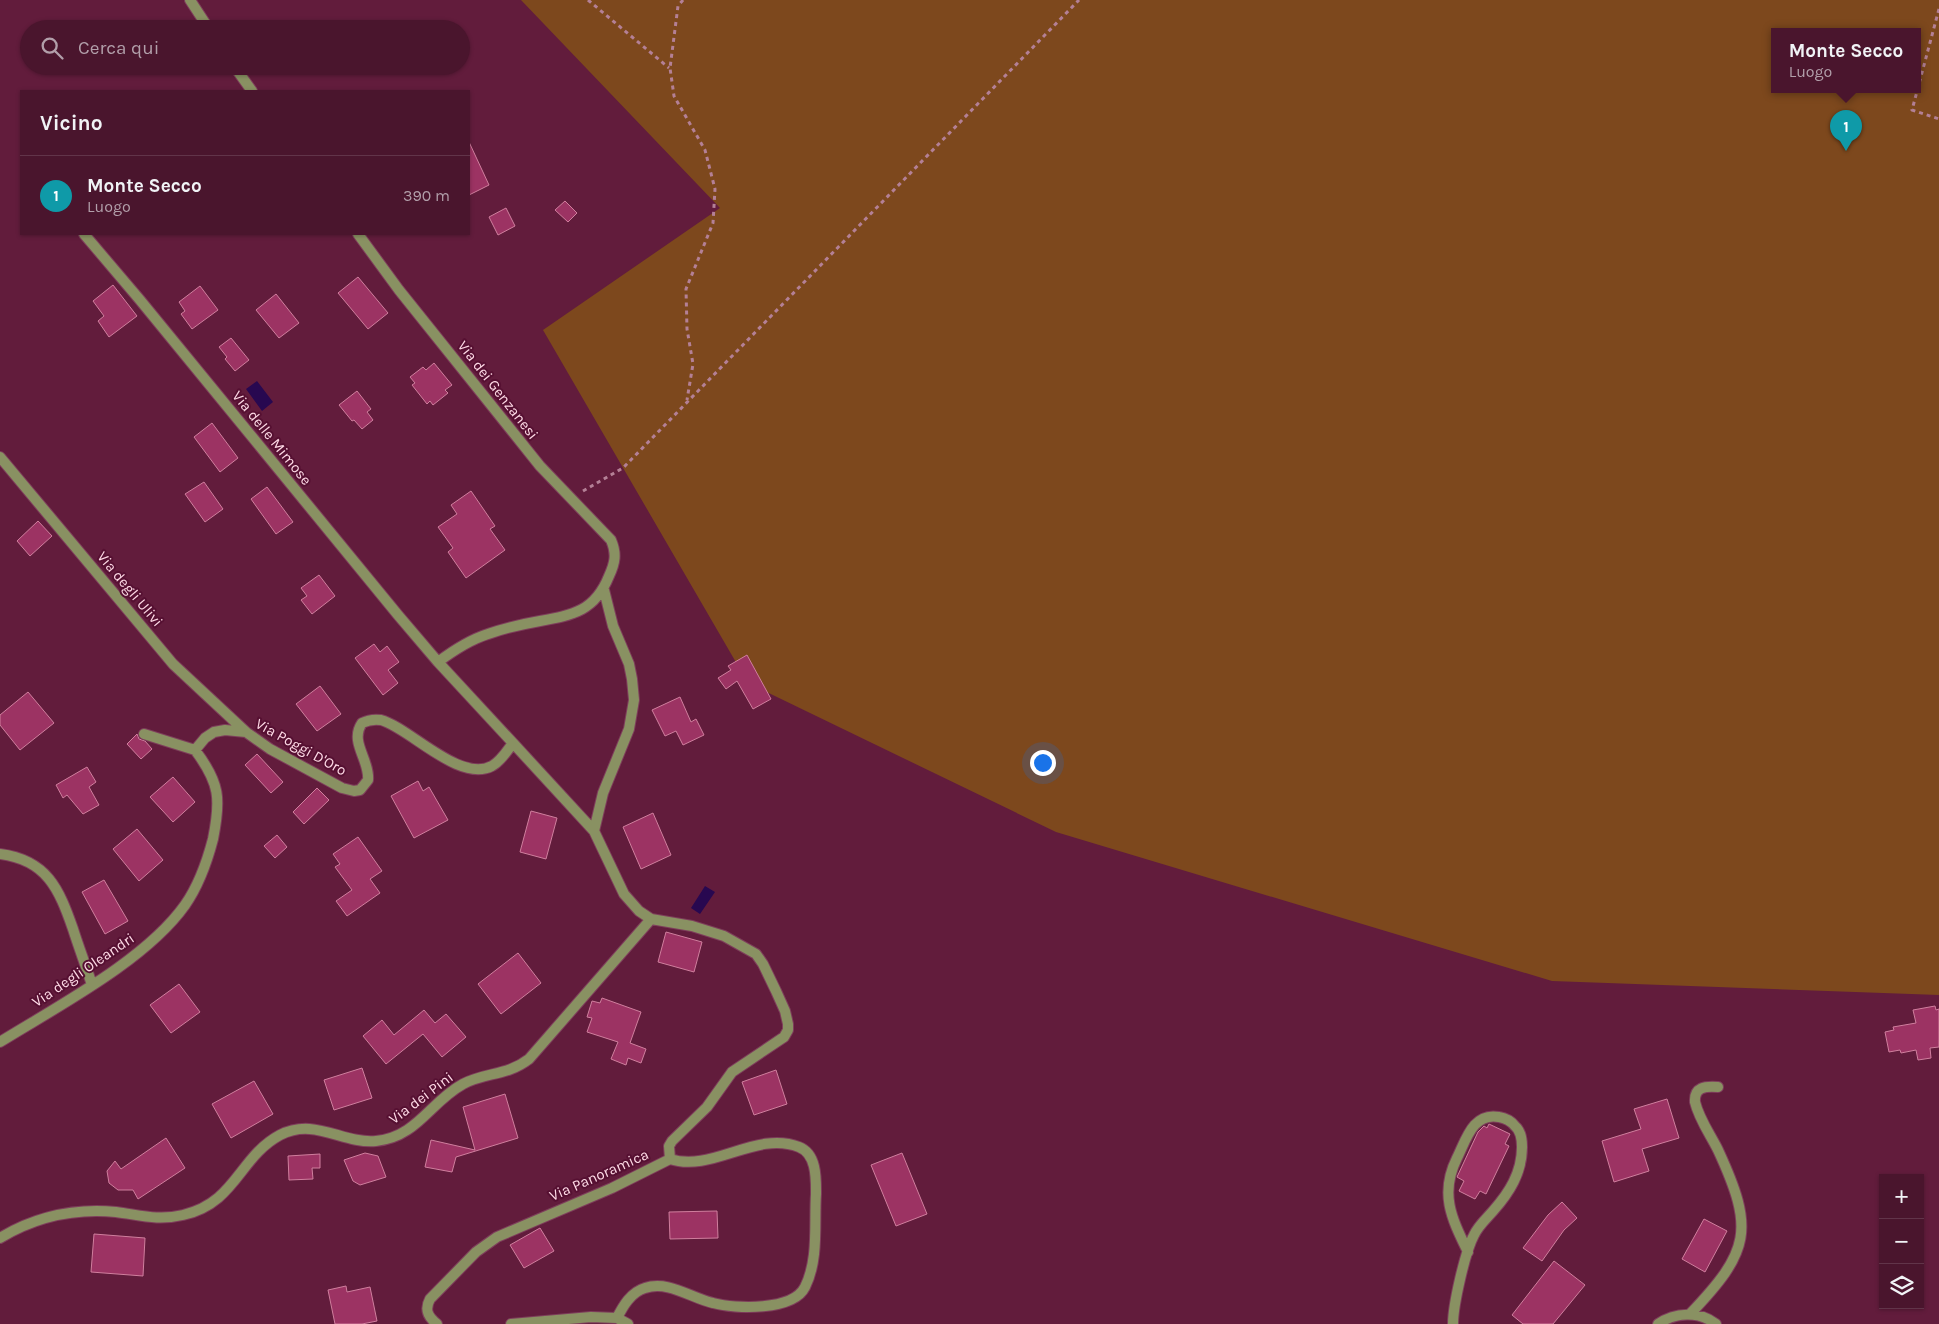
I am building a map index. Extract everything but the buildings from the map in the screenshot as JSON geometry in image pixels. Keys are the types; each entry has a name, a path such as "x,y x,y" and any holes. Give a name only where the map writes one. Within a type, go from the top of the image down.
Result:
{"street":[{"path":"190,0 203,20"},
{"path":"240,75 251,90"},
{"name":"Via delle Mimose","path":"85,235 438,662"},
{"name":"Via dei Genzanesi","path":"359,235 399,290 527,451 569,498 611,540 616,562 604,590"},
{"path":"0,458 0,473"},
{"name":"Via degli Ulivi","path":"0,458 173,664 246,732"},
{"path":"513,743 438,662 462,644 477,637 573,614 590,605 604,590"},
{"path":"594,831 602,792 629,729 634,700 629,664 612,626 604,590"},
{"name":"Via Poggi D'Oro","path":"195,750 205,738 214,732 225,730 246,732 270,749 336,785 354,791 360,790 368,780 367,768 359,748 357,734 362,723 367,720 383,721 449,760 472,768 491,766 500,759 513,743"},
{"path":"144,734 195,750"},
{"name":"Via Panoramica","path":"437,1324 428,1314 427,1308 430,1299 490,1241 510,1230 622,1183 670,1159 669,1146 676,1135 707,1106 732,1072 784,1037 788,1030 785,1011 763,964 752,951 724,936 692,926 652,919 634,907 624,894 594,831 513,743"},
{"name":"Via degli Oleandri","path":"0,1042 92,985 150,942 177,915 189,898 204,868 217,820 218,797 212,775 195,750"},
{"path":"0,854 18,857 30,862 54,883 65,906 92,985"},
{"name":"Via dei Pini","path":"0,1238 26,1224 58,1215 104,1211 162,1218 194,1212 217,1200 228,1190 247,1165 268,1143 289,1131 315,1129 374,1141 400,1134 415,1125 447,1095 462,1085 482,1077 512,1070 529,1059 630,941 652,919"},
{"path":"1690,1314 1726,1274 1737,1253 1741,1238 1741,1216 1734,1189 1695,1102 1695,1093 1700,1088 1708,1086 1718,1087"},
{"path":"1453,1324 1454,1310 1468,1252 1476,1230 1514,1183 1520,1163 1521,1139 1518,1128 1501,1118 1487,1117 1475,1124 1454,1164 1448,1181 1448,1195 1453,1218 1468,1252"},
{"path":"617,1318 626,1302 636,1292 645,1288 666,1287 718,1305 754,1307 782,1303 794,1298 804,1290 810,1276 814,1247 816,1182 813,1164 806,1151 796,1146 771,1144 689,1163 670,1159"},
{"path":"1658,1324 1669,1317 1690,1314 1703,1317 1716,1324"},
{"path":"511,1324 583,1317 617,1318 628,1324"}],"path":[{"path":"588,0 670,68"},
{"path":"683,0 678,6 670,68 674,96 705,150 716,189 713,223 686,290 686,329 693,364 687,402"},
{"path":"569,498 623,468 1079,0"},
{"path":"1921,76 1939,9"},
{"path":"1917,93 1912,110 1939,119"}],"shaded area":[{"path":"521,0 1939,0 1939,995 1552,981 1056,832 748,683 543,330 720,208"},
{"path":"257,381 273,402 262,411 246,389"},
{"path":"705,886 715,892 700,914 691,908"}],"place":[{"name":"Monte Secco","path":"1846,151"}]}
